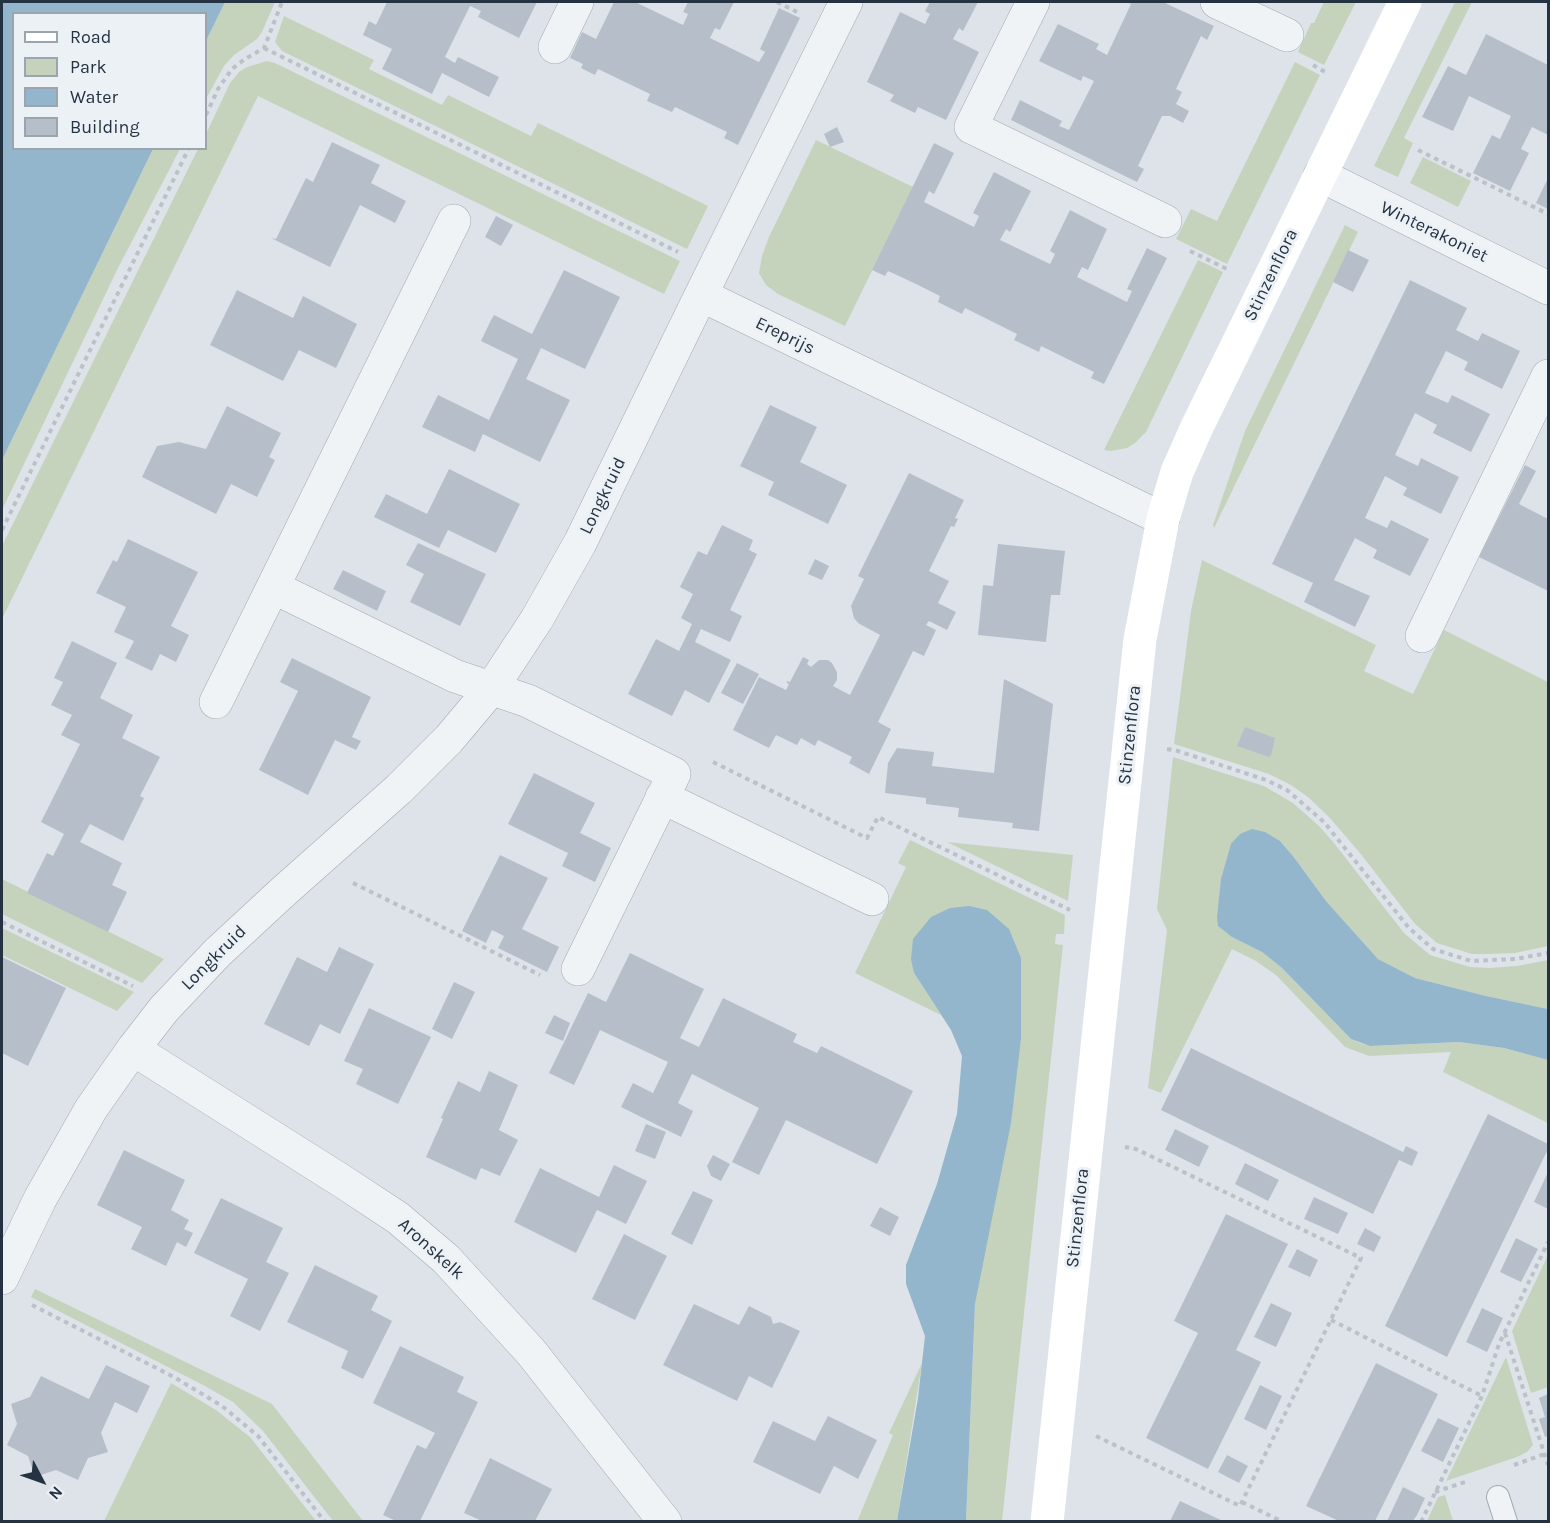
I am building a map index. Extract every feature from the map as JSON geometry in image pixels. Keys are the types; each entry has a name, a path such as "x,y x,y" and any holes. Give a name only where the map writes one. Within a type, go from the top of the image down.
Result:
{"street":[{"path":"555,47 577,2"},
{"path":"708,283 846,2"},
{"path":"1033,2 971,127 1165,221"},
{"path":"1216,2 1287,35"},
{"name":"Stinzenflora","path":"1047,1521 1140,639 1163,519 1177,472 1196,429 1405,2"},
{"name":"Winterakoniet","path":"1320,175 1548,288"},
{"path":"216,702 454,221"},
{"name":"Ereprijs","path":"708,283 1163,519"},
{"name":"Longkruid","path":"12,1290 40,1198 91,1109 164,1009 217,953 399,789 440,748 491,689 537,619 580,543 708,283"},
{"path":"1422,636 1541,411 1548,376"},
{"path":"273,587 455,676 528,701 668,786 872,899"},
{"path":"579,969 668,786"},
{"name":"Aronskelk","path":"133,1049 398,1218 446,1259 531,1352 665,1521"}],"lane":[{"path":"1498,1497 1506,1521"}],"path":[{"path":"207,113 218,89 232,69 245,58 264,48 282,2"},
{"path":"1287,35 1296,57 1362,89"},
{"path":"264,48 708,283"},
{"path":"2,530 188,150"},
{"path":"1418,150 1548,214"},
{"path":"1165,221 1175,244 1265,288"},
{"path":"668,786 686,749 867,838 878,817 1073,912"},
{"path":"1167,749 1266,780 1287,790 1324,822 1409,928 1433,949 1471,961 1515,959 1548,953"},
{"path":"325,854 348,880 569,989 579,969"},
{"path":"2,922 138,988 164,1009"},
{"path":"1094,1435 1240,1506 1361,1258 1136,1149 1124,1147"},
{"path":"1421,1521 1482,1396 1505,1332 1548,1242"},
{"path":"12,1290 174,1377 222,1406 258,1436 325,1521"},
{"path":"1330,1320 1482,1396"},
{"path":"1505,1332 1548,1465"},
{"path":"1242,1502 1282,1521"}],"green space":[{"path":"225,2 275,2 257,39 234,55 224,66 207,97 207,39"},
{"path":"1324,2 1356,2 1324,65 1298,52 1311,23 1314,23"},
{"path":"1455,2 1472,2 1404,138 1413,143 1398,177 1374,166"},
{"path":"284,16 374,60 369,69 442,105 448,95 531,136 538,123 708,206 687,249 282,51 275,42"},
{"path":"267,61 275,63 680,261 664,294 258,96 2,619 2,546 198,150 207,150 207,132 230,83 239,72"},
{"path":"1295,62 1320,75 1227,264 1176,239 1191,209 1217,221"},
{"path":"816,140 913,187 845,326 778,294 766,285 759,273 769,237"},
{"path":"153,150 179,150 117,270 2,510 2,460"},
{"path":"1423,157 1471,181 1458,207 1410,183"},
{"path":"1345,225 1358,232 1214,528 1213,525 1245,431"},
{"path":"1198,260 1223,272 1146,432 1127,448 1104,450"},
{"path":"1202,560 1376,645 1364,671 1413,694 1444,630 1548,682 1548,946 1515,953 1472,954 1437,943 1415,924 1360,853 1308,797 1269,774 1174,744 1191,611"},
{"path":"1173,757 1264,786 1293,803 1334,843 1404,933 1430,955 1470,967 1489,968 1548,960 1548,1009 1415,978 1378,959 1326,901 1280,841 1232,937 1262,952 1282,968 1351,1039 1360,1043 1370,1046 1459,1042 1504,1048 1548,1060 1548,1123 1443,1072 1451,1052 1369,1056 1345,1047 1276,975 1256,961 1232,949 1161,1093 1148,1088 1167,930 1157,909"},
{"path":"910,840 1065,915 1064,934 1056,934 1055,944 1063,945 1002,1521 966,1521 975,1304 1021,1039 914,973 941,1015 855,973 906,867 898,863"},
{"path":"947,842 1073,855 1068,901"},
{"path":"2,879 164,959 142,983 2,914"},
{"path":"2,928 134,992 117,1011 2,955"},
{"path":"1548,1255 1548,1387 1531,1393 1512,1331"},
{"path":"35,1289 272,1404 363,1521 333,1521 263,1431 233,1402 31,1297"},
{"path":"1506,1357 1533,1445 1527,1452 1517,1457 1446,1481"},
{"path":"922,1363 897,1521 857,1522 893,1435 889,1433"},
{"path":"171,1383 216,1410 250,1437 316,1521 104,1521"},
{"path":"1445,1495 1453,1521 1427,1521 1438,1497"}],"water":[{"path":"2,2 225,2 207,39 207,12 12,12 12,150 153,150 2,460"},
{"path":"1252,829 1265,832 1280,841 1326,901 1378,959 1415,978 1548,1009 1548,1060 1504,1048 1459,1042 1370,1046 1351,1039 1282,968 1262,952 1232,937 1218,926 1221,879 1231,844 1240,834"},
{"path":"969,906 987,910 1009,929 1021,958 1021,1039 1011,1123 975,1304 966,1521 897,1521 918,1398 925,1336 906,1284 906,1265 937,1184 957,1114 962,1056 951,1030 914,973 911,959 913,939 931,917 950,908"}],"building":[{"path":"387,2 537,2 519,38 478,17 481,11 470,6 445,57 455,63 458,57 499,77 489,97 442,73 432,94 382,69 392,49 363,35 369,21 376,25"},
{"path":"614,2 635,2 683,25 688,14 683,12 688,2 734,2 720,30 715,28 710,38 759,62 765,52 760,49 779,8 800,18 738,145 724,138 727,132 675,107 672,112 647,101 650,94 598,69 595,75 581,68 583,64 570,58 582,32 596,39"},
{"path":"930,2 978,2 963,31 959,28 953,39 979,52 946,120 918,107 915,113 890,101 894,95 867,82 900,12 925,24 930,14 925,11"},
{"path":"1126,2 1163,2 1214,26 1207,40 1201,36 1176,89 1182,92 1176,104 1189,111 1183,123 1170,116 1162,116 1138,166 1144,169 1137,182 1011,120 1020,100 1062,121 1059,126 1069,130 1094,81 1083,76 1081,81 1039,61 1058,24 1099,44 1096,49 1107,55 1131,4"},
{"path":"1486,34 1548,65 1548,135 1532,127 1521,149 1529,153 1510,191 1473,173 1492,135 1500,139 1511,116 1469,96 1453,131 1422,117 1448,66 1466,75"},
{"path":"837,127 844,142 830,147 824,134"},
{"path":"332,142 380,165 371,183 406,201 395,223 360,205 330,267 271,238 276,239 306,178 313,182"},
{"path":"934,143 954,153 934,194 929,191 924,202 974,227 979,216 973,213 994,172 1031,191 1010,232 1006,229 1000,240 1050,264 1055,254 1050,251 1070,210 1107,229 1088,270 1082,267 1077,277 1127,302 1132,291 1127,289 1147,248 1167,258 1104,384 1091,378 1094,372 1041,346 1039,352 1014,340 1017,334 965,308 962,314 938,302 940,296 914,283 888,271 885,276 872,270"},
{"path":"1548,178 1548,209 1536,203"},
{"path":"496,216 513,225 501,246 485,237"},
{"path":"1348,250 1369,260 1353,292 1333,282"},
{"path":"564,270 620,297 585,369 541,348 526,379 570,400 540,462 483,434 475,452 422,427 438,395 489,420 518,359 481,341 491,320 494,315 532,334"},
{"path":"1410,280 1467,308 1456,330 1478,341 1482,333 1520,351 1502,389 1464,370 1468,362 1446,351 1425,393 1448,403 1452,395 1490,414 1471,452 1433,433 1437,425 1415,413 1395,455 1418,466 1421,458 1459,477 1441,514 1403,495 1407,488 1385,476 1365,518 1387,528 1391,520 1429,539 1410,576 1373,558 1377,550 1355,538 1334,580 1370,596 1355,627 1304,602 1313,583 1272,564"},
{"path":"237,290 293,318 303,296 357,324 336,368 299,350 283,381 210,345"},
{"path":"770,405 817,427 800,462 847,485 828,524 768,495 774,482 740,466"},
{"path":"227,406 281,433 269,457 275,460 257,497 231,484 216,514 142,477 157,446 179,442 206,449"},
{"path":"1525,465 1536,471 1519,504 1548,519 1548,591 1479,557"},
{"path":"449,469 520,504 496,553 448,530 439,548 374,517 386,494 427,514"},
{"path":"909,473 964,500 955,518 958,519 954,527 951,526 929,571 949,581 938,603 956,612 947,630 929,621 926,625 936,630 924,656 913,651 878,722 891,729 869,774 849,763 852,757 818,740 815,746 801,738 797,745 776,735 769,748 733,730 759,677 786,690 789,684 787,681 790,682 803,657 809,660 807,664 811,667 819,660 828,660 832,663 837,672 837,680 833,686 850,695 880,635 858,623 854,618 851,606 864,579 858,576"},
{"path":"722,525 753,540 749,550 757,554 730,610 742,616 730,642 701,629 695,642 731,660 709,703 685,690 672,716 628,694 656,639 679,651 692,624 681,618 693,594 680,587 698,551 707,555"},
{"path":"128,539 198,572 171,626 189,635 176,662 160,654 152,671 125,658 134,641 114,632 126,607 96,593 113,560 117,562"},
{"path":"418,543 486,574 460,626 410,602 424,574 406,565"},
{"path":"998,544 1065,551 1060,595 1051,595 1046,642 978,635 983,585 993,586"},
{"path":"815,559 829,566 822,580 808,574"},
{"path":"343,570 386,591 377,611 333,589"},
{"path":"72,641 117,663 100,698 133,715 122,738 160,757 140,796 144,798 123,841 90,824 80,842 122,863 112,885 127,892 108,932 27,893 47,853 53,856 64,834 41,822 80,744 61,735 72,715 51,705 63,682 54,678"},
{"path":"292,658 371,697 352,737 361,741 356,750 335,740 308,795 259,770 298,691 280,682"},
{"path":"737,663 759,674 743,704 721,693"},
{"path":"1004,679 1053,704 1039,831 1012,828 1013,823 958,817 959,808 926,804 926,798 885,793 888,763 897,748 934,752 932,766 994,773"},
{"path":"1245,727 1275,738 1271,756 1237,746"},
{"path":"534,773 595,803 580,833 611,848 595,882 562,866 568,853 508,824"},
{"path":"500,855 548,878 522,929 559,947 547,972 498,948 504,936 492,930 486,943 462,931"},
{"path":"339,947 374,964 340,1034 320,1024 309,1046 264,1024 297,957 327,972"},
{"path":"630,953 704,989 680,1038 699,1047 723,998 797,1034 793,1042 817,1053 821,1046 913,1091 877,1164 786,1120 759,1175 732,1162 759,1108 692,1074 678,1103 693,1111 681,1137 621,1107 633,1083 653,1093 668,1062 600,1030 574,1085 549,1073 588,993 606,1002"},
{"path":"2,957 66,988 28,1066 2,1053"},
{"path":"454,982 475,992 452,1039 432,1029"},
{"path":"369,1008 431,1037 398,1104 356,1084 363,1069 344,1061"},
{"path":"554,1015 570,1023 563,1041 545,1033"},
{"path":"1191,1048 1403,1152 1406,1146 1418,1152 1412,1166 1399,1160 1373,1214 1161,1110"},
{"path":"489,1071 518,1085 499,1130 518,1140 500,1176 481,1168 476,1180 426,1157 458,1081 480,1092"},
{"path":"1488,1114 1548,1144 1548,1149 1447,1357 1385,1326"},
{"path":"646,1124 666,1132 655,1159 635,1151"},
{"path":"1175,1129 1209,1146 1199,1167 1165,1150"},
{"path":"124,1150 185,1180 171,1210 189,1220 184,1229 193,1233 186,1247 177,1242 166,1266 131,1249 142,1227 97,1205"},
{"path":"713,1155 730,1164 721,1181 711,1176 707,1166"},
{"path":"1245,1163 1279,1180 1268,1201 1235,1184"},
{"path":"614,1165 647,1181 626,1224 597,1210 576,1253 514,1222 540,1168 599,1197"},
{"path":"1548,1172 1548,1209 1534,1202"},
{"path":"693,1191 713,1200 692,1245 671,1234"},
{"path":"1314,1197 1348,1213 1338,1234 1304,1219"},
{"path":"221,1198 283,1228 266,1262 289,1273 260,1331 230,1316 248,1279 194,1253"},
{"path":"880,1207 899,1217 890,1236 870,1226"},
{"path":"1226,1214 1288,1244 1236,1350 1261,1362 1208,1469 1146,1438 1198,1333 1174,1321"},
{"path":"1365,1228 1381,1237 1374,1252 1357,1244"},
{"path":"624,1234 667,1256 635,1320 592,1299"},
{"path":"1516,1238 1538,1249 1521,1282 1500,1272"},
{"path":"1297,1249 1318,1260 1310,1277 1288,1267"},
{"path":"315,1265 378,1296 371,1310 392,1321 363,1379 341,1368 348,1351 287,1322"},
{"path":"1271,1303 1292,1313 1276,1347 1254,1337"},
{"path":"694,1304 739,1325 749,1306 771,1317 773,1324 780,1322 800,1331 772,1388 749,1376 737,1401 663,1365"},
{"path":"1482,1308 1503,1318 1487,1352 1466,1342"},
{"path":"400,1346 464,1377 457,1392 478,1402 420,1521 396,1521 383,1515 417,1445 426,1449 435,1433 373,1403"},
{"path":"1376,1363 1438,1394 1375,1521 1339,1521 1306,1506"},
{"path":"106,1365 150,1386 137,1413 115,1402 101,1433 108,1452 88,1458 78,1480 56,1470 35,1477 28,1456 7,1445 17,1424 11,1404 30,1397 41,1376 89,1399"},
{"path":"1260,1385 1282,1396 1266,1430 1244,1419"},
{"path":"1548,1394 1548,1436 1545,1437 1539,1419 1545,1417 1539,1398"},
{"path":"828,1416 877,1440 858,1479 834,1466 820,1494 753,1462 773,1421 815,1441"},
{"path":"1438,1418 1459,1428 1443,1462 1421,1451"},
{"path":"1227,1455 1248,1466 1239,1483 1218,1472"},
{"path":"490,1458 552,1489 535,1521 482,1521 464,1513"},
{"path":"1403,1487 1425,1498 1417,1515 1413,1521 1387,1521"},
{"path":"1180,1501 1223,1521 1170,1521"}]}
